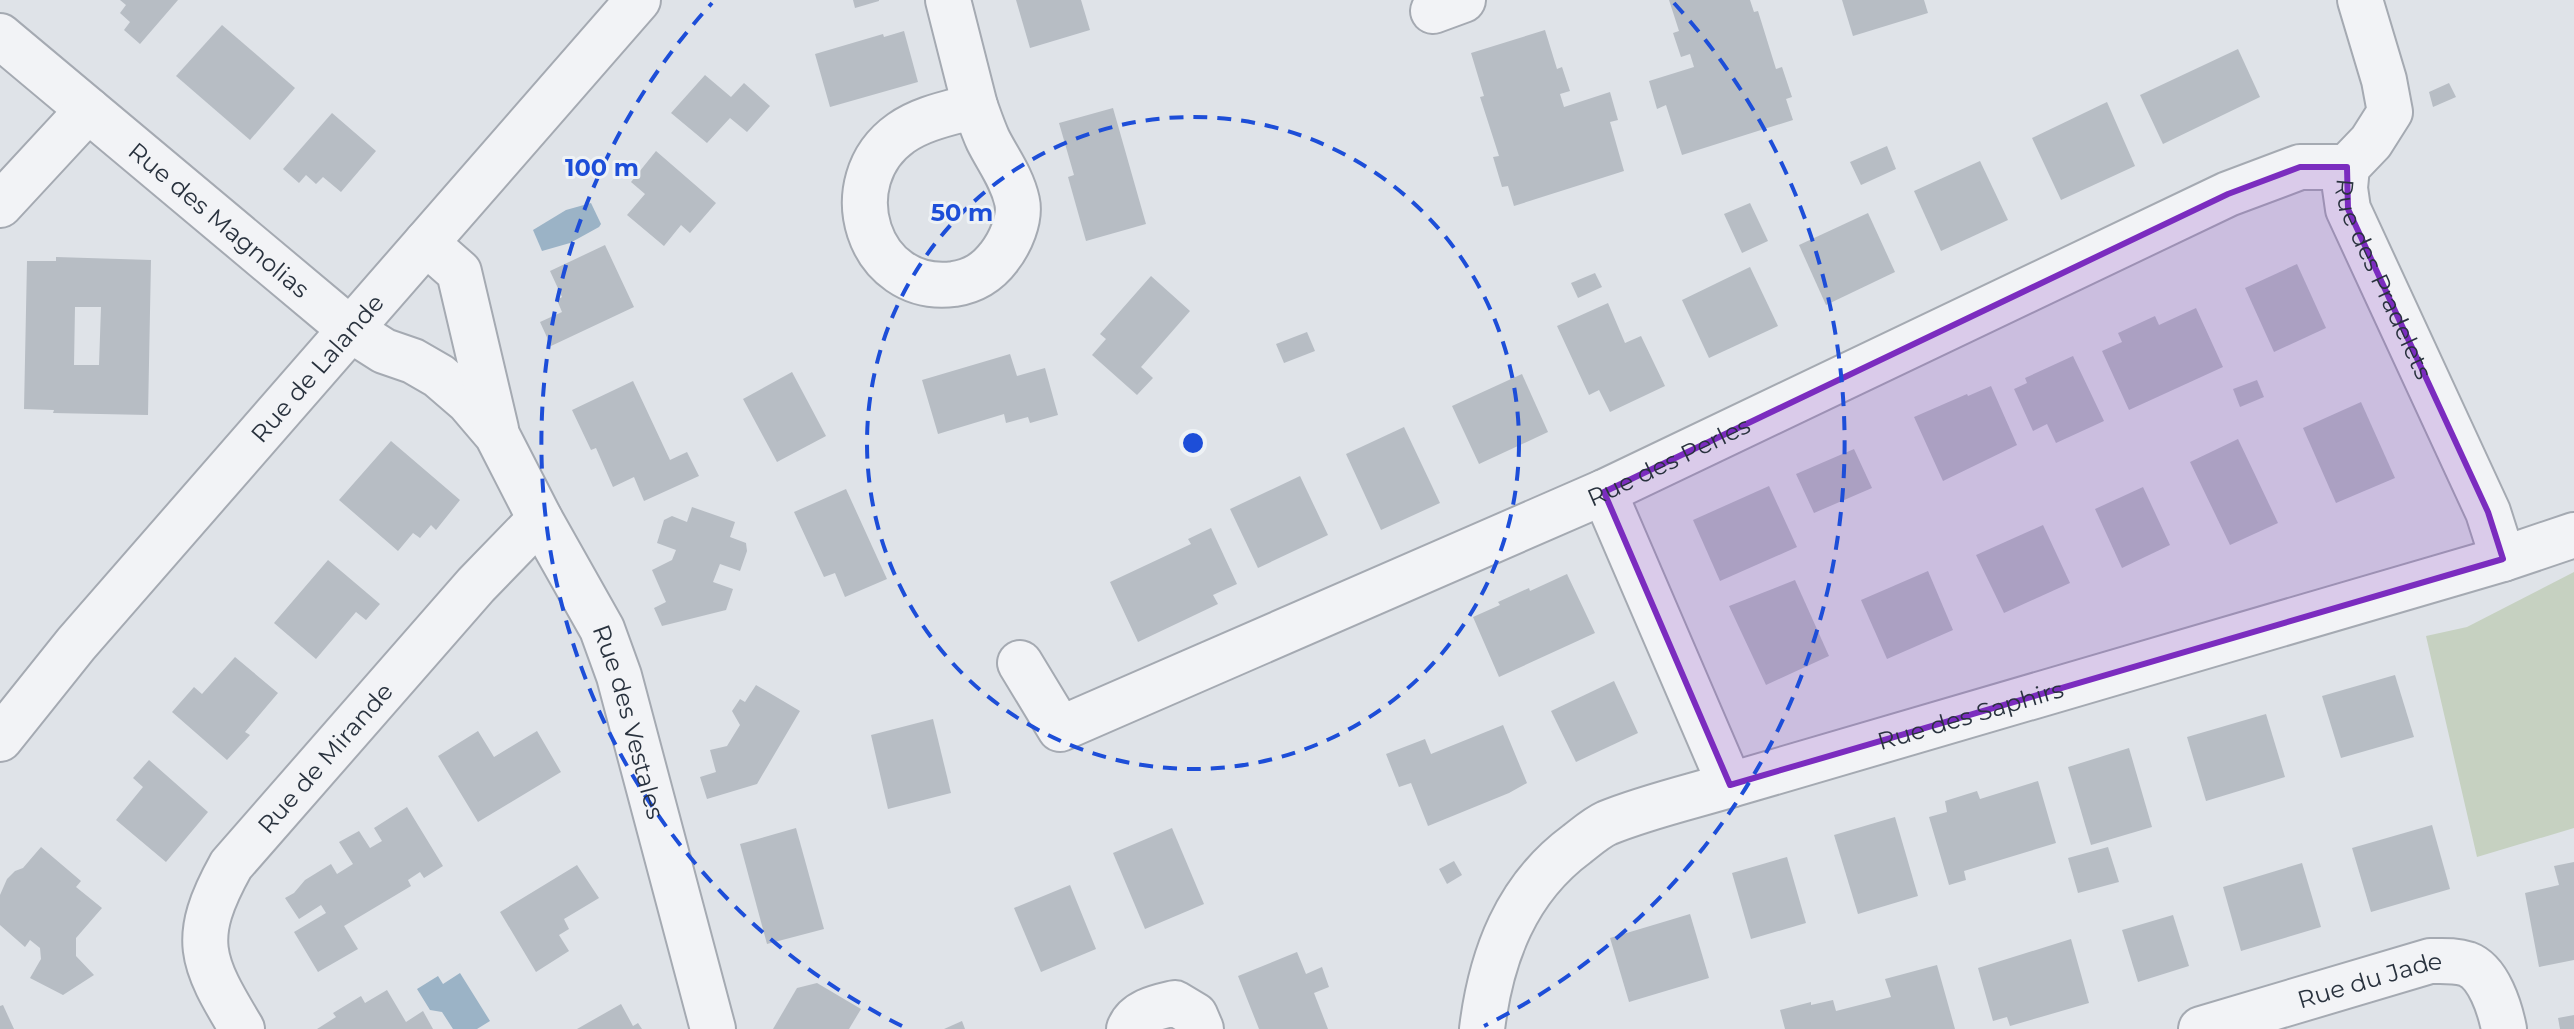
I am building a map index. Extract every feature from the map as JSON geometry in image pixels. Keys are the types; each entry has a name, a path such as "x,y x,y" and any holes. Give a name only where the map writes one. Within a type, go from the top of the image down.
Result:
{"street":[{"name":"Rue de Lalande","path":"0,739 76,644 638,0"},
{"path":"948,0 975,106"},
{"name":"Rue des Pradelets","path":"2360,0 2384,80 2390,112 2371,142 2347,167 2345,188 2348,209 2488,512 2503,559"},
{"name":"Rue des Magnolias","path":"0,36 351,330"},
{"path":"0,205 88,110"},
{"name":"Rue des Perles","path":"1020,663 1060,729 1604,492 2228,194 2300,167 2347,167"},
{"name":"Rue des Vestales","path":"426,243 459,272 497,435"},
{"name":"Rue des Vestales","path":"351,330 384,351 413,361 439,376 468,401 497,435 602,629 619,676 713,1029"},
{"path":"1604,492 1730,785"},
{"name":"Rue de Mirande","path":"242,1029 214,982 205,950 213,898 231,865 476,585 540,519"},
{"name":"Rue des Saphirs","path":"1482,1029 1486,992 1502,941 1529,890 1564,854 1605,824 2503,559 2574,535"},
{"name":"Rue du Jade","path":"2201,1029 2430,961 2452,961 2471,965 2487,983 2499,1007 2504,1029"},
{"path":"1129,1029 1132,1020 1153,1008 1175,1003 1195,1015 1201,1029"}],"highlighted area":[{"path":"2300,167 2347,167 2348,209 2488,512 2503,559 1730,785 1604,492 2228,194"}],"green space":[{"path":"2574,572 2574,828 2477,857 2426,636 2467,627"}],"water":[{"path":"591,203 601,224 599,227 570,243 542,251 533,230 566,210"},
{"path":"460,973 490,1021 477,1029 453,1029 442,1012 430,1010 417,989 438,976 443,984"}],"building":[{"path":"120,0 178,0 140,44 124,30 130,22 120,13 126,5"},
{"path":"853,0 879,0 879,1 855,8"},
{"path":"1016,0 1081,0 1090,30 1030,48"},
{"path":"1669,0 1750,0 1754,12 1758,11 1776,69 1782,67 1792,97 1786,99 1793,120 1682,155 1666,105 1657,109 1649,81 1694,67 1690,54 1681,57 1673,33 1679,31"},
{"path":"1842,0 1924,0 1928,13 1853,36"},
{"path":"222,25 295,88 250,140 176,76"},
{"path":"1545,30 1557,69 1562,67 1570,91 1560,94 1564,107 1610,92 1618,120 1610,122 1624,171 1514,206 1508,186 1502,187 1493,157 1499,156 1480,97 1484,96 1471,53"},
{"path":"904,31 918,82 830,107 815,54"},
{"path":"2238,49 2260,97 2163,144 2140,95"},
{"path":"705,75 731,97 744,83 770,106 747,132 730,118 707,143 671,113"},
{"path":"2449,83 2456,97 2433,107 2429,92"},
{"path":"2107,102 2135,166 2061,200 2032,138"},
{"path":"1113,108 1146,224 1086,241 1068,177 1074,175 1059,123"},
{"path":"332,113 376,151 341,192 323,177 316,184 306,175 299,183 283,169"},
{"path":"1887,146 1896,169 1861,185 1850,162"},
{"path":"656,151 716,203 690,233 681,225 664,246 627,215 645,194 631,182"},
{"path":"1980,161 2008,220 1941,251 1914,191"},
{"path":"1750,203 1768,241 1742,253 1724,214"},
{"path":"1868,213 1895,272 1826,305 1799,245"},
{"path":"605,245 634,307 551,346 540,322 562,312 557,300 562,297 550,271"},
{"path":"56,257 151,260 148,415 53,413 54,410 24,409 27,261 56,261","holes":["75,307 101,307 99,365 74,365"]},
{"path":"2297,264 2326,328 2274,352 2245,288"},
{"path":"1750,267 1778,326 1709,358 1682,300"},
{"path":"1595,273 1602,287 1578,298 1571,283"},
{"path":"1151,276 1190,311 1141,367 1153,378 1137,395 1092,355 1106,339 1100,334"},
{"path":"1608,303 1625,343 1641,336 1665,386 1610,412 1599,390 1589,395 1557,326"},
{"path":"2196,308 2223,367 2129,410 2102,351 2122,342 2118,333 2155,316 2159,325"},
{"path":"1307,332 1315,351 1284,363 1276,344"},
{"path":"1010,354 1017,376 1045,368 1058,415 1030,423 1028,417 1006,423 1004,414 938,434 922,380"},
{"path":"2073,356 2104,421 2056,443 2047,424 2033,431 2014,389 2027,383 2025,378"},
{"path":"792,372 826,436 777,462 743,399"},
{"path":"1522,374 1548,432 1479,464 1452,406"},
{"path":"2257,380 2264,397 2240,407 2233,389"},
{"path":"633,381 670,460 687,452 699,476 644,501 634,477 613,487 596,448 591,450 572,410"},
{"path":"1991,386 2017,445 1943,481 1914,417"},
{"path":"2361,402 2395,478 2336,503 2303,428"},
{"path":"1404,427 1440,503 1381,530 1346,454"},
{"path":"2238,439 2278,523 2230,545 2190,462"},
{"path":"391,441 460,500 436,530 431,525 420,538 413,533 398,551 339,500"},
{"path":"1854,449 1872,488 1814,513 1796,474"},
{"path":"1300,476 1328,535 1258,568 1230,509"},
{"path":"1769,486 1797,547 1720,581 1693,520"},
{"path":"2143,487 2170,545 2122,568 2095,509"},
{"path":"846,489 887,579 845,597 835,573 824,577 794,512"},
{"path":"692,507 735,522 730,537 746,543 747,551 740,571 720,564 713,582 733,589 726,610 662,626 654,608 666,602 652,570 672,560 676,550 657,543 664,520 672,516 687,522"},
{"path":"2043,525 2070,583 2004,613 1976,555"},
{"path":"1211,528 1237,584 1213,595 1218,604 1138,642 1110,582 1191,544 1188,539"},
{"path":"328,560 380,604 366,620 356,612 316,659 274,623"},
{"path":"1928,571 1953,630 1887,659 1861,600"},
{"path":"1567,574 1595,633 1499,677 1473,617 1500,605 1498,602"},
{"path":"1795,580 1829,656 1766,685 1729,606"},
{"path":"235,657 278,693 245,732 250,735 227,760 172,712 194,687 202,694"},
{"path":"2395,675 2414,737 2341,758 2322,696"},
{"path":"1614,681 1638,733 1576,762 1551,711"},
{"path":"756,685 800,711 757,784 707,799 700,777 716,772 710,750 727,746 740,725 732,711 740,699 745,702"},
{"path":"2266,714 2285,777 2206,801 2187,737"},
{"path":"933,719 951,793 888,809 871,735"},
{"path":"1503,725 1527,783 1428,826 1411,783 1399,787 1386,754 1425,739 1431,754"},
{"path":"478,731 494,757 537,731 561,772 478,822 438,756"},
{"path":"2129,748 2152,827 2091,845 2068,767"},
{"path":"149,760 208,812 166,862 116,820 143,787 133,778"},
{"path":"2038,781 2056,843 1964,871 1966,880 1949,885 1929,817 1947,812 1945,801 1977,791 1980,799"},
{"path":"407,807 443,866 424,878 420,872 408,880 411,886 344,926 358,949 318,972 294,932 326,913 321,905 299,919 285,898 305,880 331,864 337,874 353,864 339,842 359,831 370,848 382,841 374,828"},
{"path":"1895,817 1918,896 1858,914 1834,835"},
{"path":"2432,825 2450,889 2371,912 2352,848"},
{"path":"796,828 824,929 767,944 740,844"},
{"path":"1172,828 1204,904 1145,929 1113,853"},
{"path":"41,847 81,881 76,887 102,908 76,938 76,956 94,975 63,995 30,978 41,959 40,948 30,940 25,947 0,925 0,895 7,879 23,868"},
{"path":"2108,847 2119,882 2078,893 2068,858"},
{"path":"1787,857 1806,923 1751,939 1732,873"},
{"path":"1454,861 1462,875 1447,884 1439,869"},
{"path":"2574,862 2574,960 2539,967 2525,893 2559,885 2554,866"},
{"path":"2302,863 2321,927 2241,951 2223,887"},
{"path":"577,865 599,898 564,919 569,929 559,935 569,951 536,972 500,912"},
{"path":"1070,885 1096,949 1041,972 1014,908"},
{"path":"1690,914 1709,978 1629,1002 1610,938"},
{"path":"2173,915 2189,966 2138,982 2122,930"},
{"path":"2071,939 2089,1003 2010,1026 2007,1017 1993,1021 1978,968"},
{"path":"1297,952 1306,974 1322,967 1329,987 1314,993 1328,1029 1259,1029 1238,976"},
{"path":"1937,965 1955,1029 1785,1029 1780,1010 1833,1000 1836,1011 1891,997 1885,979"},
{"path":"817,983 861,1009 849,1029 773,1029 797,988"},
{"path":"387,990 406,1022 423,1011 433,1029 317,1029 336,1017 333,1013 361,996 365,1003"},
{"path":"621,1004 633,1026 638,1023 642,1029 577,1029"},
{"path":"3,1005 14,1029 0,1029 0,1006"},
{"path":"2574,1015 2574,1029 2560,1029 2558,1018"},
{"path":"962,1021 965,1029 944,1029"}]}
